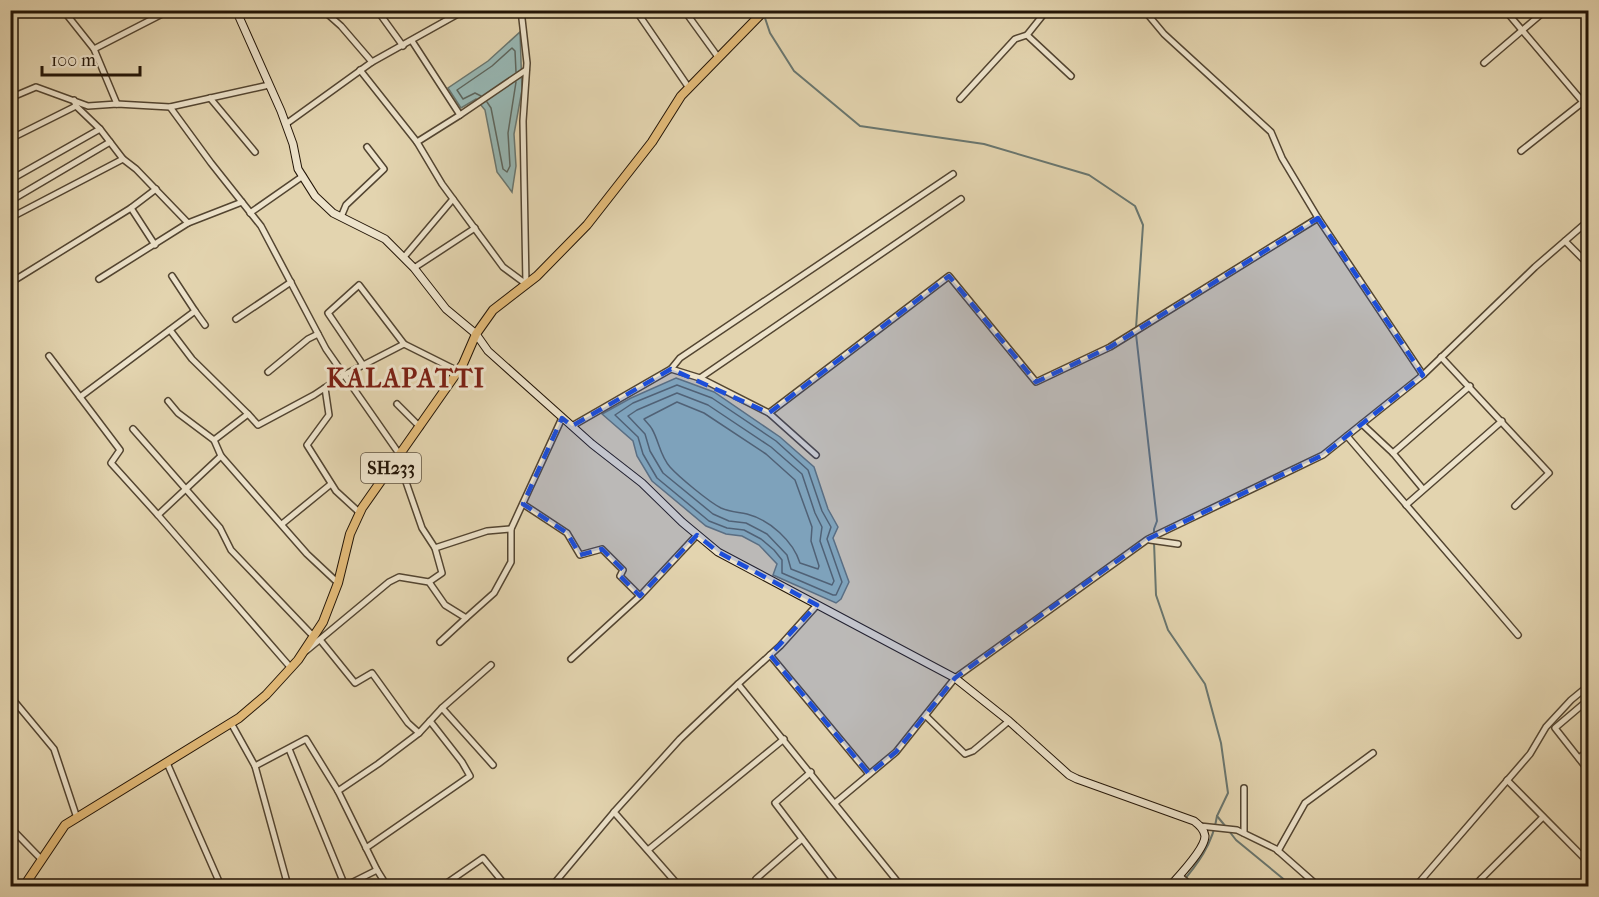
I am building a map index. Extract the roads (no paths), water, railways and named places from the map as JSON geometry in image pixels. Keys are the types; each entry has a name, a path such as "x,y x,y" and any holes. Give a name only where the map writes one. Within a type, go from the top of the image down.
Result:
{"main road":[{"path":"236,10 286,124 298,169 315,196 341,217 385,239 414,268 446,309 476,334 488,351 562,418 642,483 718,552 955,678 1010,721 1077,780 1194,821 1205,827 1205,839 1185,881 1170,886"},
{"name":"SH233","path":"24,886 65,825 231,723 266,695 317,638 338,583 350,534 360,513 458,370 476,334 493,310 526,284 586,225 652,142 681,96 765,10"}],"street":[{"path":"63,10 94,49 117,104"},
{"path":"94,49 170,10"},
{"path":"323,10 341,26 372,62"},
{"path":"377,10 403,46"},
{"path":"286,124 372,62 465,10"},
{"path":"521,10 526,70 523,121 526,284"},
{"path":"638,10 637,12 689,88"},
{"path":"684,10 718,57"},
{"path":"960,99 1015,39 1027,35 1047,10"},
{"path":"1144,10 1164,34 1271,132 1282,158 1318,218 1423,375"},
{"path":"1505,10 1588,108"},
{"path":"1484,63 1546,10"},
{"path":"1027,35 1071,76"},
{"path":"412,41 460,115"},
{"path":"360,70 417,142 453,199 503,267 526,284"},
{"path":"417,142 526,70"},
{"path":"10,98 36,87 88,106 117,104 170,107 269,85"},
{"path":"210,98 255,152"},
{"path":"74,100 76,106 100,129 123,159 188,223"},
{"path":"1521,152 1583,102"},
{"path":"10,140 76,106"},
{"path":"170,107 261,226 318,334 399,457 422,528 435,548 442,573 429,582 399,577 389,582 317,638"},
{"path":"10,180 100,129"},
{"path":"10,201 110,142"},
{"path":"341,217 346,205 384,169 367,147"},
{"path":"10,218 123,159"},
{"path":"572,426 671,369 680,358 953,174"},
{"path":"250,213 303,176"},
{"path":"10,283 131,208 156,189"},
{"path":"404,257 453,199"},
{"path":"700,378 961,199"},
{"path":"99,279 188,223 242,202"},
{"path":"131,208 155,245"},
{"path":"770,413 949,276 1036,382 1110,347 1318,218"},
{"path":"835,803 896,752 955,678 1148,539 1323,455 1423,375 1535,267 1588,221"},
{"path":"414,268 475,228"},
{"path":"1565,241 1588,264"},
{"path":"172,276 205,325"},
{"path":"236,318 291,282"},
{"path":"363,365 328,313 359,285 404,344 458,370"},
{"path":"80,397 195,311"},
{"path":"170,330 192,359 258,425 344,375 404,344"},
{"path":"268,372 308,339 318,334"},
{"path":"49,357 120,450 111,463 291,668"},
{"path":"1441,357 1549,473 1515,506"},
{"path":"671,369 700,378 770,413 816,455"},
{"path":"1393,453 1470,386"},
{"path":"325,388 329,415 307,445 336,491 360,513"},
{"path":"168,401 178,413 214,440 221,456 307,554 338,583"},
{"path":"397,404 420,427"},
{"path":"214,440 248,414"},
{"path":"440,642 494,593 511,562 511,529 562,418"},
{"path":"1406,505 1502,422"},
{"path":"1362,424 1393,453 1423,489"},
{"path":"133,429 220,528 231,550 317,638 355,683 372,673 408,723 419,733"},
{"path":"1347,436 1518,635"},
{"path":"158,515 221,456"},
{"path":"282,524 331,484"},
{"path":"523,504 567,533 580,555 602,549 623,570 620,576 640,596"},
{"path":"435,548 487,531 511,529"},
{"path":"571,660 640,596 697,535"},
{"path":"1148,539 1178,544"},
{"path":"429,582 445,605 466,618"},
{"path":"552,886 614,812 680,739 770,655 817,605"},
{"path":"770,655 869,774"},
{"path":"338,791 419,733 442,708 491,665"},
{"path":"738,684 901,886"},
{"path":"1416,886 1530,754 1546,727 1571,700 1588,686"},
{"path":"10,696 54,749 77,818"},
{"path":"1588,700 1555,728 1588,770"},
{"path":"442,708 494,765"},
{"path":"926,716 965,754 973,751 1010,721"},
{"path":"366,848 470,776 430,721"},
{"path":"231,723 255,766 288,886"},
{"path":"255,766 306,739 338,791 376,870 387,886"},
{"path":"648,849 784,740"},
{"path":"289,749 345,886 376,870"},
{"path":"1579,758 1588,751"},
{"path":"1278,851 1305,803 1374,753"},
{"path":"167,763 221,886"},
{"path":"811,772 775,803 838,886"},
{"path":"1507,780 1588,862"},
{"path":"1244,788 1244,833"},
{"path":"614,812 679,886"},
{"path":"1474,886 1543,817"},
{"path":"10,827 42,860"},
{"path":"1205,827 1237,830 1244,833 1278,851 1318,886"},
{"path":"762,886 756,879 802,839"},
{"path":"444,885 483,858 506,886"},
{"path":"1481,879 1488,886"}],"water":[{"path":"520,32 522,90 514,134 516,166 512,192 497,172 485,110 476,99 461,108 448,88 488,61"},
{"path":"676,378 714,392 780,437 814,467 828,509 838,527 833,538 849,582 841,599 836,603 773,575 777,564 759,545 742,536 726,534 706,526 652,481 637,456 633,441 602,414"}],"waterway":[{"path":"764,15 770,33 794,71 860,126 984,144 1089,175 1135,206 1143,225 1136,328"},
{"path":"1136,334 1157,521 1154,536"},
{"path":"1154,542 1156,595 1168,630 1205,684 1221,743 1228,793 1217,816 1226,827"},
{"path":"1179,886 1203,854 1212,836 1217,816"},
{"path":"1229,831 1236,840 1292,886"}],"district":[{"name":"KALAPATTI","path":"406,378"}]}
